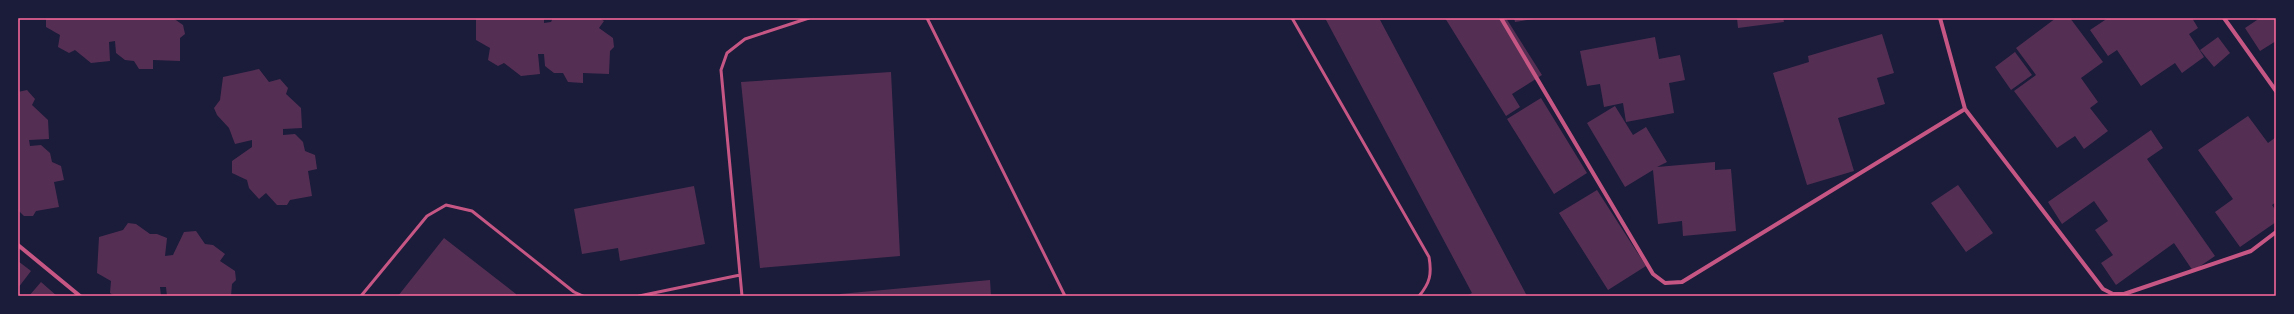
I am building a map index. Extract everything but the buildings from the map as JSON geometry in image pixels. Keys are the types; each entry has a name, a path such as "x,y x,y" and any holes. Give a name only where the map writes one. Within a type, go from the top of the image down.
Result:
{"street":[{"path":"1501,18 1654,274 1665,283 1682,282 1965,109"},
{"path":"1940,18 1965,109 2103,289 2113,294 2124,294 2251,252 2276,232"},
{"path":"2224,18 2276,91"},
{"path":"18,245 80,296"}],"lane":[{"path":"742,296 721,70 727,53 745,39 809,18"},
{"path":"927,18 1065,296"},
{"path":"1292,18 1429,257 1431,272 1429,284 1419,296"},
{"path":"361,296 427,216 446,205 472,211 574,292 583,296"},
{"path":"638,296 740,275"}]}
